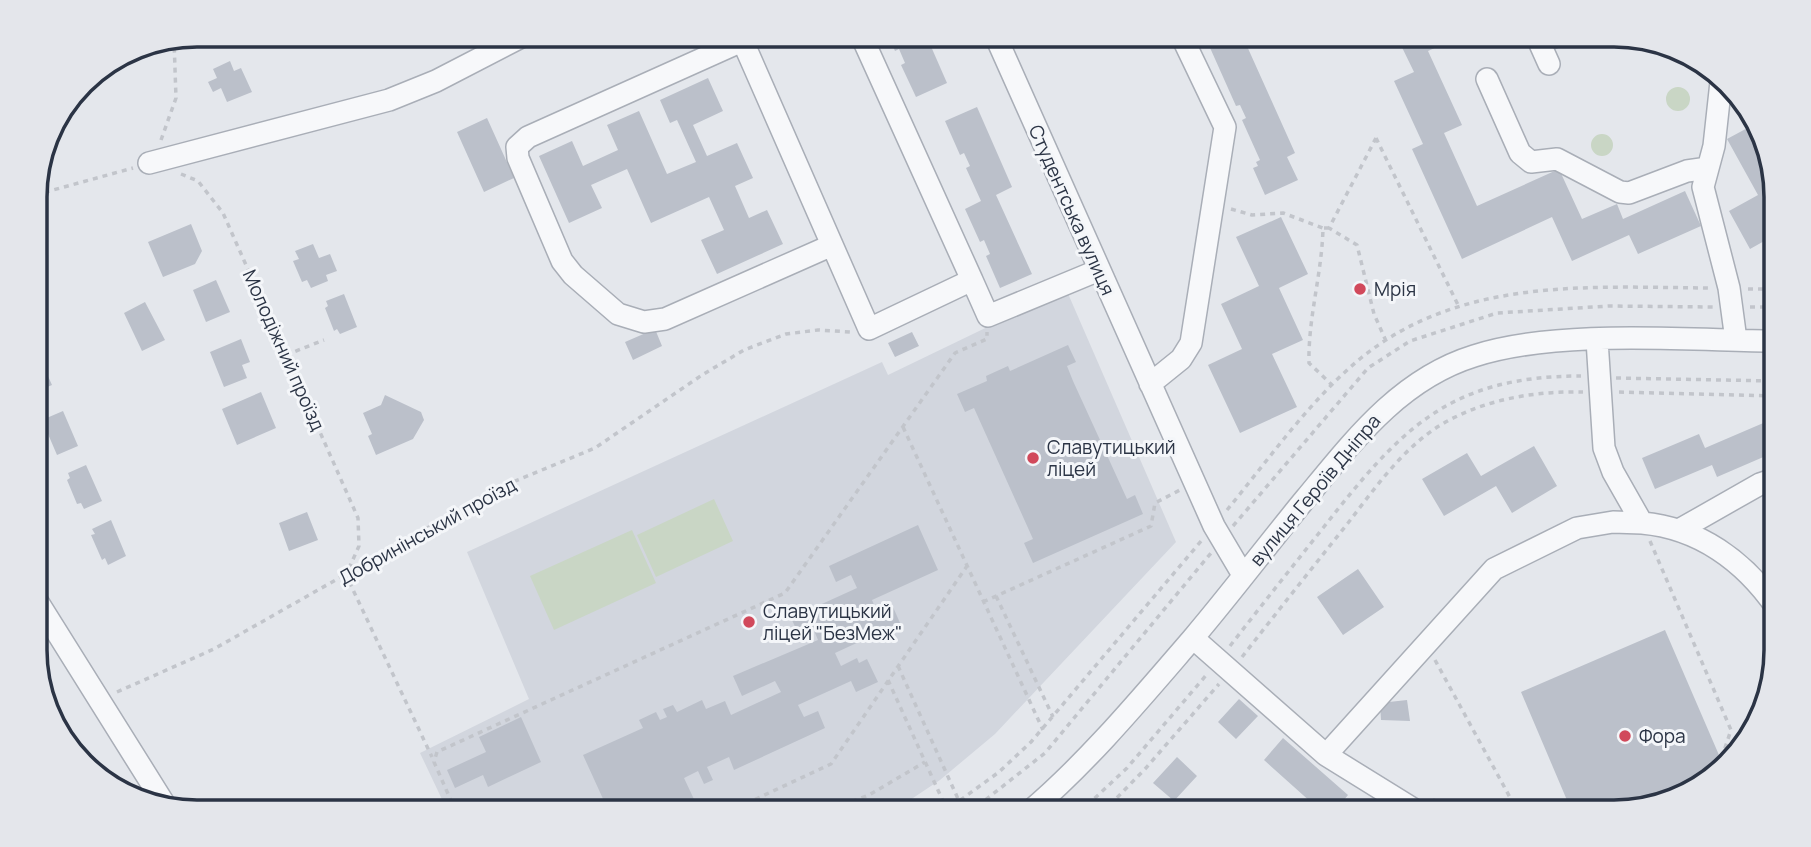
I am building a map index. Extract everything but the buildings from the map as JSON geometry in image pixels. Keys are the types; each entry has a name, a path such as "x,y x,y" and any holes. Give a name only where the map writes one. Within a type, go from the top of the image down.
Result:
{"street":[{"name":"Студентська вулиця","path":"1001,47 1194,483 1243,575"},
{"path":"1150,384 1189,349 1225,127 1187,47"},
{"path":"1541,47 1549,64"},
{"path":"149,163 389,100 436,81 500,48"},
{"path":"720,48 528,137 517,147 518,158 566,267 618,314 635,321 664,319 830,246"},
{"path":"745,48 824,223 830,246 869,329 972,280"},
{"path":"867,48 988,316 1099,270"},
{"path":"1487,79 1520,153 1531,162 1557,159 1620,192 1629,193 1687,170 1708,168"},
{"path":"1720,91 1714,146 1703,193 1733,307 1736,341"},
{"path":"1597,340 1608,460 1642,523"},
{"name":"вулиця Героїв Дніпра","path":"1043,799 1086,757 1193,638 1377,416 1422,380 1445,367 1490,352 1538,343 1597,340 1764,341"},
{"path":"1679,530 1764,483"},
{"path":"1326,755 1485,576 1505,562 1590,525 1642,523 1679,530 1734,560 1764,591"},
{"path":"47,617 158,794"},
{"path":"1193,638 1326,755 1398,799"}],"path":[{"path":"48,191 149,163 167,126 176,98 174,49"},
{"path":"1332,386 1309,363 1308,339 1326,228 1376,138 1459,307"},
{"name":"Молодіжний проїзд","path":"149,163 198,180 223,213 358,518 359,546 346,575"},
{"path":"1211,203 1252,215 1283,213 1326,228 1357,245 1374,314 1386,341"},
{"path":"1733,307 1764,307"},
{"path":"433,758 437,752 785,593 955,353 987,339 988,316"},
{"name":"Добринінський проїзд","path":"100,702 134,683 205,654 496,489 595,448 702,374 744,350 786,334 869,329"},
{"path":"286,355 324,340"},
{"path":"1115,799 1145,769 1223,667 1348,495 1381,457 1421,420 1455,400 1502,383 1544,376 1599,384 1764,395"},
{"path":"1093,799 1223,667 1405,454 1452,419 1516,397 1599,384 1764,381"},
{"path":"903,427 1042,730"},
{"path":"983,602 1151,526 1155,503 1194,483"},
{"path":"1642,523 1731,730 1724,751"},
{"path":"986,799 1045,753 1222,540"},
{"path":"755,800 831,764 967,566"},
{"path":"346,575 451,800"},
{"path":"996,596 1053,717"},
{"path":"1426,644 1511,799"},
{"path":"898,666 958,799"},
{"path":"888,680 942,799"},
{"path":"857,800 925,762"}],"shaded area":[{"name":"Славутицький ліцей \"БезМеж\"","path":"1066,289 1176,542 995,734 940,780 911,799 442,800 420,753 529,699 467,552 882,362 888,375"}],"green space":[{"path":"1678,87 1689,94 1690,99 1683,110 1678,111 1667,104 1666,99 1673,88"},
{"path":"1598,134 1606,134 1613,141 1613,149 1606,156 1598,156 1591,149 1591,141"},
{"path":"714,499 733,541 656,577 637,535"},
{"path":"632,530 656,583 554,630 530,576"}],"place":[{"name":"Мрiя","path":"1360,289"},
{"name":"Славутицький ліцей","path":"1033,458"},
{"name":"Славутицький ліцей \"БезМеж\"","path":"749,622"},
{"name":"Фора","path":"1625,736"}]}
